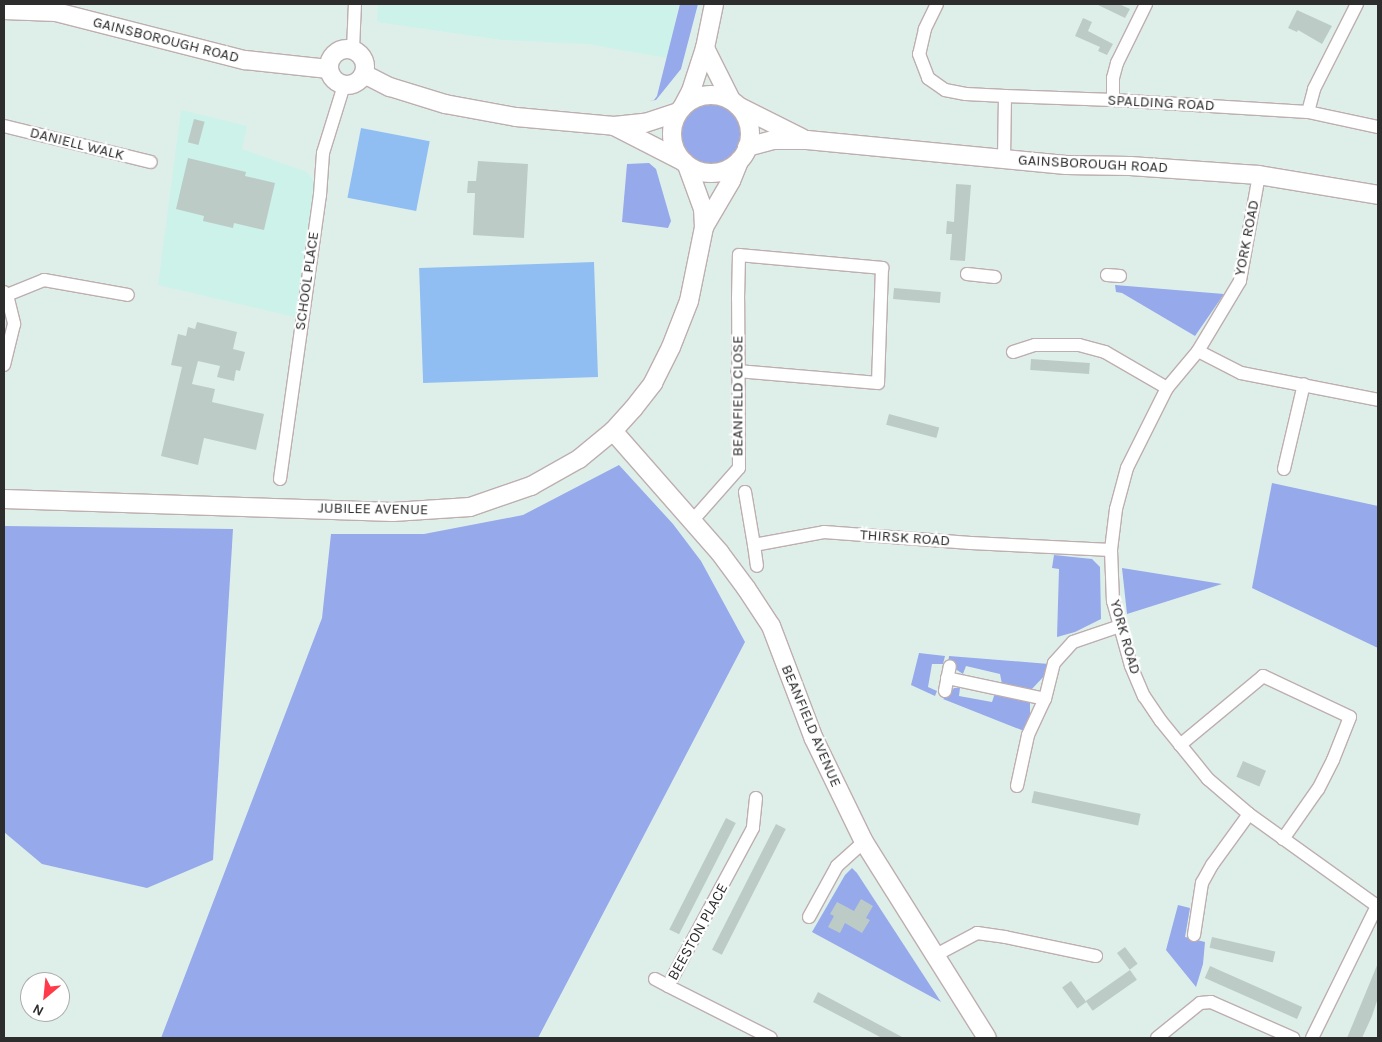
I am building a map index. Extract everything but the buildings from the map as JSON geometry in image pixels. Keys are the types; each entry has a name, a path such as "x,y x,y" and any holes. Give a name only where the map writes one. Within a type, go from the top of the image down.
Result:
{"street":[{"path":"352,49 354,4"},
{"path":"686,163 676,151 672,138 673,124 691,91 705,48 714,4"},
{"name":"SPALDING ROAD","path":"937,4 925,29 919,54 928,78 945,90 966,94 1113,100 1308,112 1378,127"},
{"path":"1113,100 1113,78 1117,63 1146,4"},
{"path":"1308,112 1314,89 1357,4"},
{"name":"GAINSBOROUGH ROAD","path":"4,10 56,8 245,60 328,69"},
{"path":"346,48 352,49 362,57 365,68 364,74 356,83 344,85 334,80 328,69 335,53 346,48"},
{"path":"614,126 708,173 730,168 743,154 750,132 748,121 735,103 705,48"},
{"path":"364,74 390,87 452,106 516,117 614,126 645,123 680,110 690,101 701,96 713,95 735,103"},
{"name":"SCHOOL PLACE","path":"280,479 320,195 323,153 344,85"},
{"path":"1004,159 1005,96"},
{"name":"GAINSBOROUGH ROAD","path":"735,103 807,140"},
{"name":"DANIELL WALK","path":"4,126 142,164"},
{"name":"GAINSBOROUGH ROAD","path":"743,154 774,140 807,140 1066,165 1130,166 1260,175 1378,195"},
{"name":"JUBILEE AVENUE","path":"4,499 393,512 470,507 505,497 557,473 579,459 613,431 633,409 652,383 671,347 688,301 704,227 731,180 743,154"},
{"name":"JUBILEE AVENUE","path":"686,163 701,204 704,227"},
{"name":"YORK ROAD","path":"1260,175 1240,281 1198,351 1167,388 1127,468 1116,509 1110,550 1112,600 1131,666 1144,696 1180,746 1208,779 1249,814 1378,905"},
{"name":"BEANFIELD CLOSE","path":"693,520 739,468 738,372 739,255 882,268 878,382 738,372"},
{"path":"968,274 995,277"},
{"path":"4,365 14,324 6,293 44,280 128,295"},
{"path":"1014,352 1035,345 1079,345 1105,352 1167,388"},
{"path":"1198,351 1241,373 1378,400"},
{"path":"1284,469 1304,384"},
{"name":"BEANFIELD AVENUE","path":"613,431 693,520 746,588 771,626 814,739 864,842 987,1038"},
{"path":"745,492 757,566"},
{"name":"THIRSK ROAD","path":"754,545 824,532 971,543 1110,550"},
{"path":"1017,786 1028,735 1045,698 1054,663 1073,642 1120,626"},
{"path":"1180,746 1263,676 1350,717 1333,760 1318,789 1283,839"},
{"path":"947,678 1045,698"},
{"name":"BEESTON PLACE","path":"756,798 753,828 668,986 771,1038"},
{"path":"1194,936 1202,883 1249,814"},
{"path":"809,918 837,866 864,842"},
{"path":"1312,1038 1378,905"},
{"path":"934,956 977,934 1006,937 1096,956"},
{"path":"655,979 668,986"},
{"path":"1158,1038 1200,1003 1211,1002 1293,1038"}],"shaded area":[{"path":"378,4 679,4 667,58 588,44 503,40 377,22"},
{"path":"680,4 698,4 681,69 656,100 649,101 654,100 657,96"},
{"path":"705,101 717,101 734,110 741,121 743,133 741,145 734,156 717,165 705,165 693,160 684,151 679,139 679,127 684,115 693,106"},
{"path":"181,110 247,126 242,149 307,172 317,185 299,318 158,285"},
{"path":"361,128 430,141 416,211 347,198"},
{"path":"649,163 656,169 671,221 668,228 622,222 627,164"},
{"path":"594,262 598,377 423,383 419,268"},
{"path":"1115,285 1224,294 1195,336 1122,293 1116,292"},
{"path":"619,465 673,524 701,561 745,642 538,1038 161,1038 322,618 331,534 424,534 523,515"},
{"path":"1272,483 1378,506 1378,648 1252,588"},
{"path":"4,526 233,529 213,860 147,888 42,864 4,832"},
{"path":"1054,555 1092,559 1100,567 1101,619 1075,632 1057,637 1059,569 1052,568"},
{"path":"1122,568 1222,584 1127,614"},
{"path":"919,653 945,656 943,664 932,664 928,687 937,691 935,696 911,685"},
{"path":"949,656 1049,664 1047,673 1031,690 1002,684 1000,674 966,666 963,674 948,664"},
{"path":"954,688 960,688 959,696 992,702 995,693 1030,701 1030,714 1024,731 943,699"},
{"path":"852,868 941,1002 812,932 845,875"},
{"path":"1178,905 1190,908 1185,937 1205,942 1203,964 1196,987 1166,950"}]}
